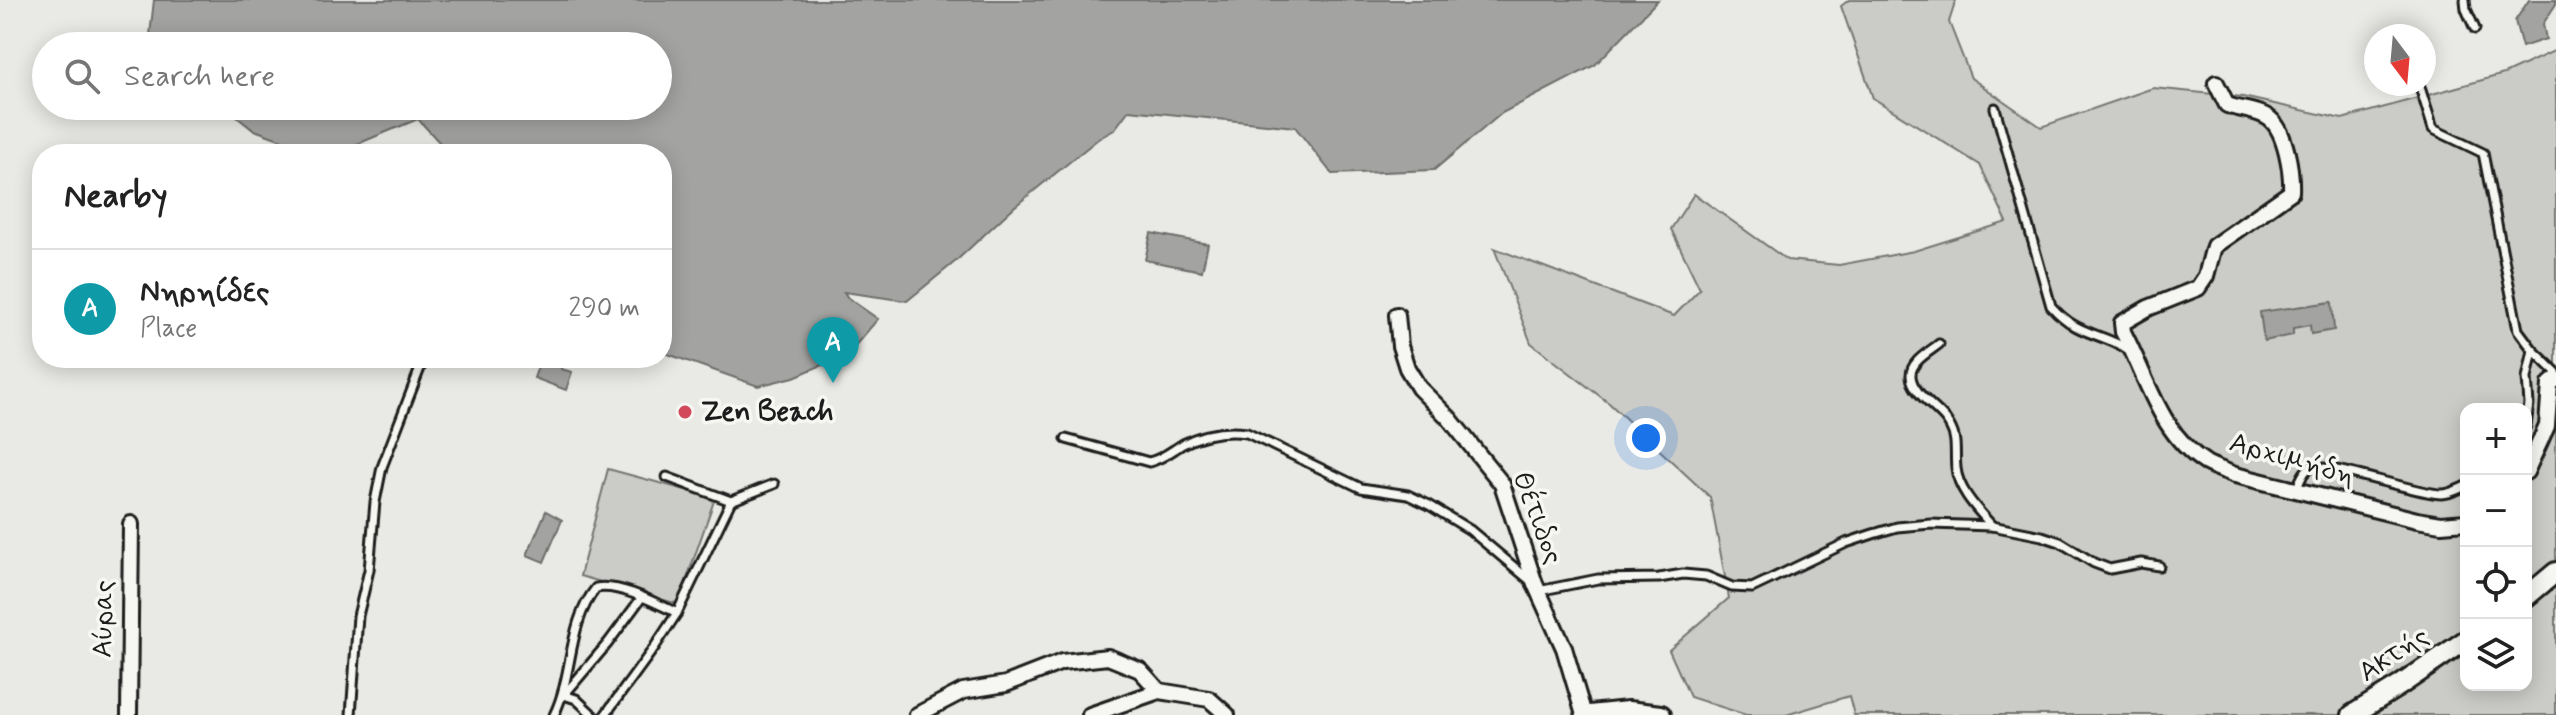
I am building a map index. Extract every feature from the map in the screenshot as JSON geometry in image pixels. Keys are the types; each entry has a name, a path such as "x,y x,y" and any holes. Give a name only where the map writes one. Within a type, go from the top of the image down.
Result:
{"street":[{"name":"Αρχιμήδη","path":"2216,83 2227,105 2271,119 2287,156 2291,192 2214,246 2206,276 2198,288 2148,308 2122,323 2123,332 2162,415 2190,450 2207,463 2235,475 2417,520 2441,524 2460,522"},
{"name":"Θέτιδος","path":"1397,315 1400,346 1407,368 1419,388 1449,418 1502,484 1537,588 1564,648 1584,715"},
{"path":"2532,459 2547,426 2550,384 2556,379"},
{"name":"Αύρας","path":"129,715 131,524"},
{"path":"2532,592 2556,572"},
{"name":"Ακτής","path":"2352,715 2460,644"},
{"path":"917,715 963,691 1006,684 1062,662 1077,660 1108,657 1140,670 1159,691"},
{"path":"1090,715 1159,691 1209,699 1227,715"},
{"path":"1590,715 1628,711 1661,715"}],"lane":[{"path":"2465,0 2475,29"},
{"path":"2423,96 2433,129 2483,153 2518,330 2556,372"},
{"path":"1995,108 2051,306 2062,319 2078,330 2117,342 2133,352"},
{"path":"1939,344 1915,363 1910,374 1914,385 1946,420 1956,438 1955,467 1959,480 1970,500 1992,526"},
{"path":"2529,403 2527,378 2533,350"},
{"path":"351,715 358,616 369,570 375,502 380,479 420,368"},
{"path":"1066,439 1149,462 1160,460 1203,436 1227,430 1247,433 1361,488 1408,495 1429,505 1470,530 1537,588 1598,579 1659,578 1683,574 1706,576 1732,587 1752,588 1846,543 1897,527 1931,524 1992,526 2060,542 2110,569 2141,563 2159,566"},
{"path":"2296,490 2313,466 2443,494 2460,488"},
{"path":"667,477 731,501 774,484"},
{"path":"605,715 677,613 731,501"},
{"path":"564,695 580,614 596,588 605,586 642,597 677,613"},
{"path":"554,715 564,695 642,597"},
{"path":"564,695 576,699 593,715"}],"shaded area":[{"path":"154,0 1658,0 1595,65 1502,113 1434,170 1332,174 1295,127 1129,110 1114,130 1098,139 1014,207 907,301 844,292 878,319 848,354 794,377 758,386 672,356 672,144 441,144 419,120 672,120 672,32 150,32"},
{"path":"1849,0 1956,0 1949,22 1971,78 2041,127 2153,88 2243,97 2342,119 2425,96 2436,96 2436,93 2504,74 2556,50 2556,715 1854,715 1849,696 1786,715 1746,715 1690,697 1669,650 1729,598 1710,497 1610,404 1531,343 1494,248 1674,316 1700,289 1671,229 1694,194 1787,260 1839,265 1914,251 2007,222 1980,165 1873,98 1841,6"},
{"path":"2529,0 2556,0 2556,4 2543,24 2546,39 2522,47 2515,21"},
{"path":"241,120 416,120 357,144 293,144 252,129"},
{"path":"1151,233 1208,244 1202,271 1145,260"},
{"path":"2332,302 2334,330 2311,334 2310,325 2293,328 2293,335 2264,341 2260,312"},
{"path":"538,368 561,368 572,372 566,390 534,378"},
{"path":"608,469 715,498 678,604 580,576"},
{"path":"546,511 562,520 544,562 527,555"}],"place":[{"name":"Νηρηίδες","path":"833,383"},
{"name":"Zen Beach","path":"685,412"}]}
